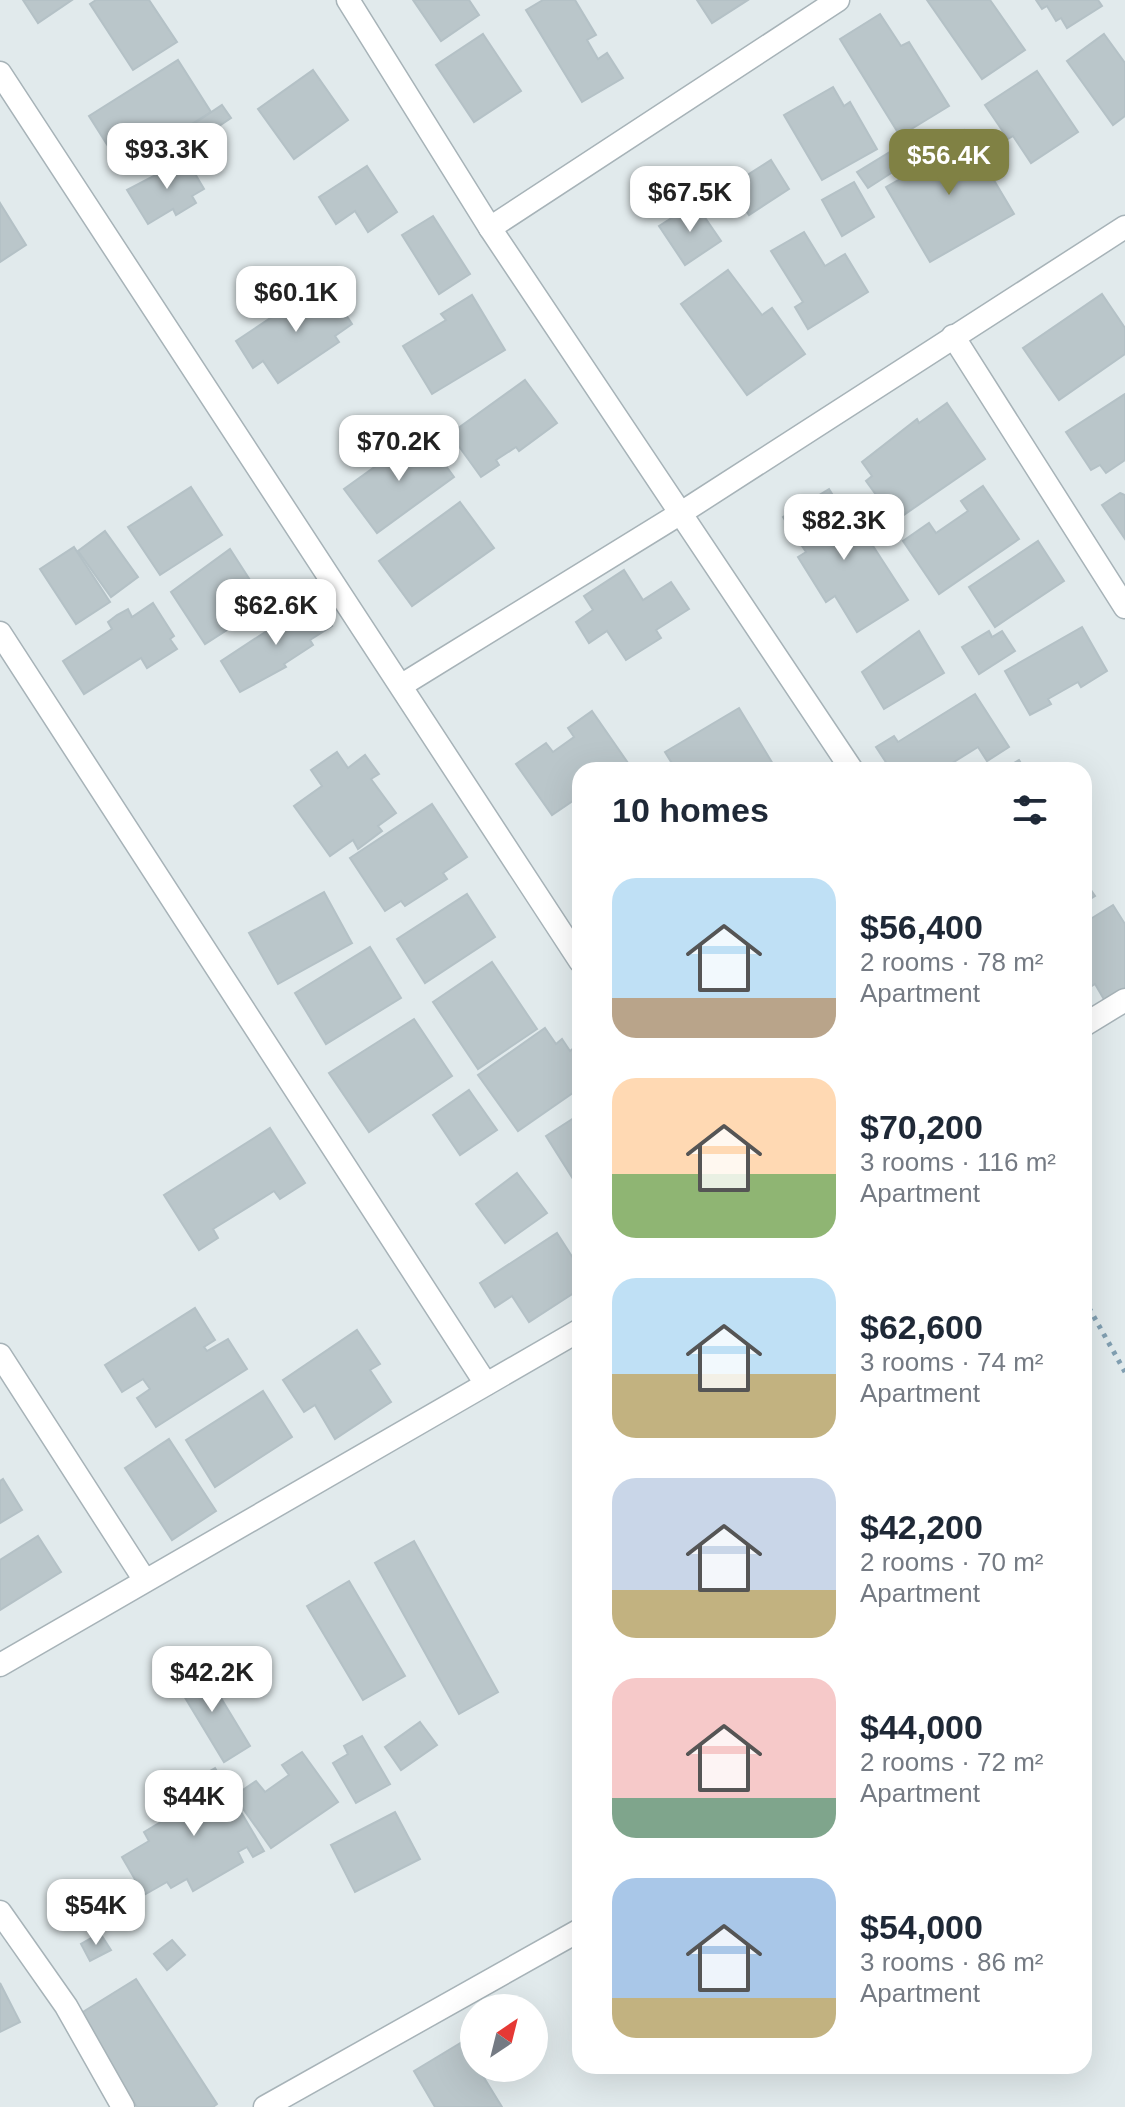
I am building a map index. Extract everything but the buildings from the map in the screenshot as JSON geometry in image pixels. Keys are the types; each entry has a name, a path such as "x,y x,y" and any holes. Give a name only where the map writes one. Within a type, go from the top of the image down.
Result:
{"street":[{"path":"348,0 490,228 847,762"},
{"path":"490,228 838,0"},
{"path":"0,73 572,949"},
{"path":"402,685 681,513 1125,227"},
{"path":"953,336 1125,607"},
{"path":"0,633 486,1384"},
{"path":"1092,1020 1125,1000"},
{"path":"0,1665 144,1579 572,1335"},
{"path":"0,1355 144,1579"},
{"path":"0,1912 66,2006 123,2107"},
{"path":"265,2107 572,1934"}],"path":[{"path":"1092,1313 1125,1372"}]}
